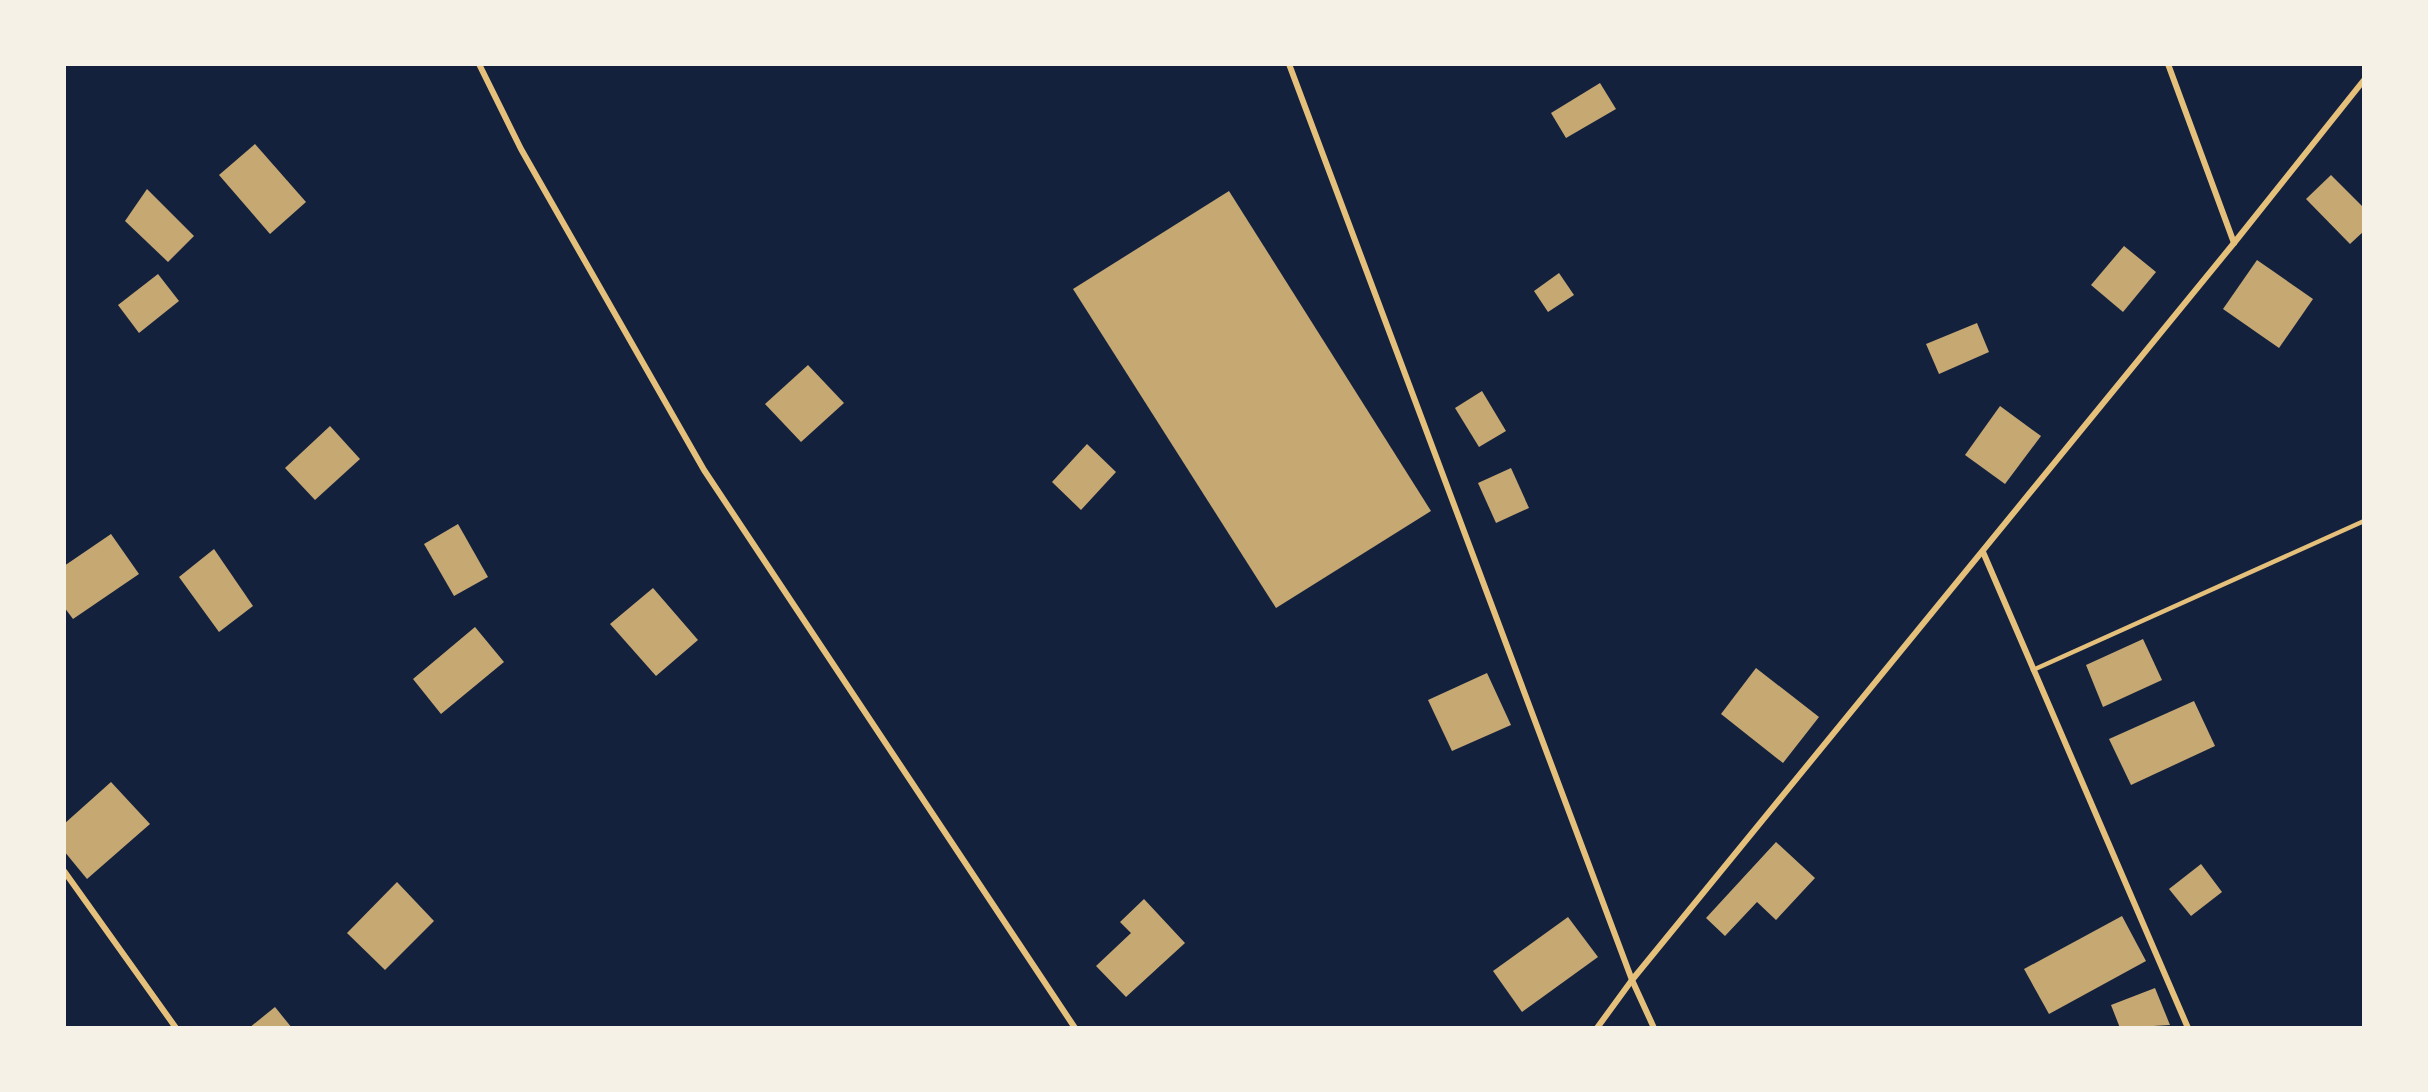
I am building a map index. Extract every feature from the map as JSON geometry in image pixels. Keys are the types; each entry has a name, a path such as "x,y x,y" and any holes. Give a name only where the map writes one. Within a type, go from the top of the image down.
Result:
{"street":[{"path":"479,64 521,149 704,470 1075,1028"},
{"path":"1289,64 1632,980 1654,1028"},
{"path":"2168,64 2234,243"},
{"path":"1597,1028 1632,980 1983,552 2364,80"},
{"path":"1983,552 2188,1028"},
{"path":"64,871 176,1028"}],"lane":[{"path":"2033,670 2364,520"}],"building":[{"path":"1600,83 1616,109 1566,138 1551,113"},
{"path":"255,144 306,202 270,234 219,175"},
{"path":"2331,175 2364,208 2364,231 2350,244 2306,199"},
{"path":"147,189 194,236 168,262 125,221"},
{"path":"1229,191 1431,511 1276,608 1073,289"},
{"path":"2124,246 2156,272 2123,312 2091,285"},
{"path":"2257,260 2313,299 2279,348 2223,309"},
{"path":"1559,273 1574,295 1548,312 1534,291"},
{"path":"158,274 179,301 139,333 118,305"},
{"path":"1977,323 1989,352 1939,374 1926,344"},
{"path":"808,365 844,403 801,442 765,404"},
{"path":"1482,391 1506,431 1479,447 1455,408"},
{"path":"2000,406 2041,436 2005,484 1965,455"},
{"path":"330,426 360,459 315,500 285,468"},
{"path":"1087,444 1116,472 1081,510 1052,482"},
{"path":"1511,468 1529,508 1496,523 1478,483"},
{"path":"458,524 488,577 454,596 424,544"},
{"path":"111,534 139,574 73,619 64,607 64,566"},
{"path":"214,549 253,606 219,632 179,577"},
{"path":"653,588 698,640 656,676 610,624"},
{"path":"475,627 504,662 441,714 413,679"},
{"path":"2143,639 2162,680 2103,707 2086,665"},
{"path":"1756,668 1819,717 1783,763 1721,714"},
{"path":"1487,673 1511,725 1452,751 1428,700"},
{"path":"2194,701 2215,746 2131,785 2109,739"},
{"path":"111,782 150,824 87,879 64,851 64,824"},
{"path":"1776,842 1815,878 1776,920 1757,902 1725,936 1706,918"},
{"path":"2201,864 2222,892 2191,916 2169,889"},
{"path":"397,882 434,921 385,970 347,933"},
{"path":"1144,899 1185,943 1126,997 1096,966 1131,933 1120,922"},
{"path":"2122,916 2146,961 2049,1014 2024,969"},
{"path":"1568,917 1598,957 1522,1012 1493,971"},
{"path":"2155,988 2170,1025 2120,1028 2111,1005"},
{"path":"275,1007 292,1028 249,1028"}]}
